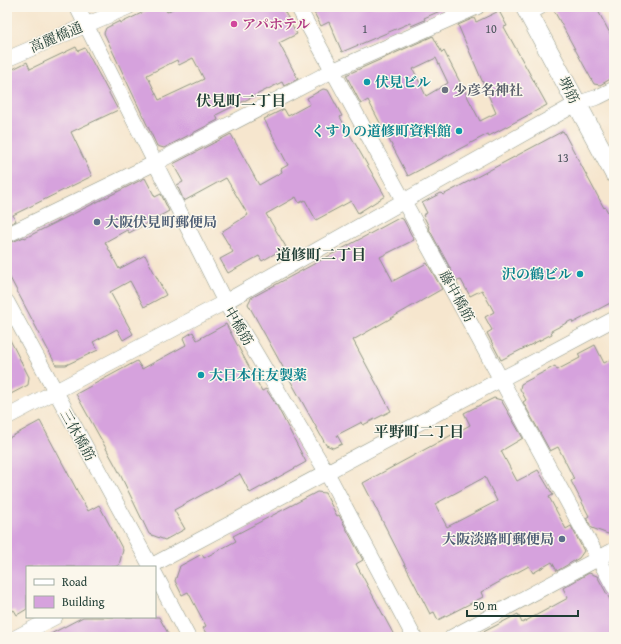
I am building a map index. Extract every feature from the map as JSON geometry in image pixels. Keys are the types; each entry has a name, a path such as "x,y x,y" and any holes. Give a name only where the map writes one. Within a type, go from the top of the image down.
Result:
{"main road":[{"name":"堺筋","path":"531,9 576,104 614,173"}],"street":[{"name":"中橋筋","path":"77,7 225,302 326,473 414,637"},
{"name":"高麗橋通","path":"7,59 128,7"},
{"name":"藤中橋筋","path":"298,7 404,199 614,587"},
{"path":"7,235 155,163 332,71 477,7"},
{"path":"7,417 225,302 404,199 576,104 598,97 614,89"},
{"name":"三休橋筋","path":"7,302 54,392 150,566"},
{"path":"155,566 614,319"},
{"path":"452,637 614,550"},
{"name":"三休橋筋","path":"156,577 188,637"},
{"path":"17,637 52,618"}],"building":[{"path":"154,7 164,7 167,12 176,7 282,7 297,34 279,43 298,79 284,86 282,82 216,115 218,120 164,148 157,146 104,33 106,28 120,21 121,23","holes":["193,58 204,79 159,100 147,75 177,60 179,65"]},
{"path":"311,7 449,7 424,18 425,20 411,26 410,23 342,52 329,22 321,26"},
{"path":"552,7 596,7 614,41 614,77 600,85 594,84"},
{"path":"499,11 507,26 504,27 547,105 489,136 488,134 408,176 368,100 361,104 346,75 433,36 442,53 444,51 480,121 496,113 458,25 474,18 476,22","holes":["436,58 448,83 426,96 413,69"]},
{"path":"76,47 78,51 85,48 118,110 71,132 92,176 13,215 16,221 7,225 7,72 27,62 30,69"},
{"path":"323,89 328,90 342,116 340,117 385,196 358,213 351,201 316,220 305,200 299,203 296,197 266,214 286,247 262,261 259,256 228,273 220,259 233,252 221,232 248,215 226,178 184,201 177,185 183,182 173,164 231,134 259,185 282,172 281,169 288,165 264,119 284,109 288,116 310,104 307,98"},
{"path":"563,131 604,208 605,207 614,223 614,301 573,323 572,320 551,331 552,334 501,360 487,333 492,330 485,317 494,312 482,290 470,296 461,280 457,281 428,227 423,215 427,213 422,203 441,193 443,195"},
{"path":"145,178 155,197 161,194 169,211 129,233 127,230 105,242 119,269 145,255 166,295 144,307 130,281 110,292 133,334 123,340 117,329 93,342 98,350 66,365 56,365 7,272 7,244 24,237 25,238"},
{"path":"399,218 403,219 414,240 380,257 393,281 427,263 442,289 353,340 391,411 363,425 362,422 337,435 342,444 333,448 326,445 248,304 251,298"},
{"path":"226,324 262,391 266,389 277,406 306,462 250,493 240,474 174,510 185,529 165,540 149,534 118,470 76,394 137,361 142,369 186,345 183,338 193,332 197,340"},
{"path":"7,334 29,377 28,385 7,396"},
{"path":"595,345 604,363 614,358 614,531 608,534 592,528 586,518 589,516 571,481 574,479 558,447 550,451 523,402 526,400 520,389 521,384 555,366 557,370 580,358 578,354"},
{"path":"494,398 501,400 523,438 501,451 517,481 538,470 553,495 549,497 566,529 571,526 584,551 579,558 557,571 552,562 533,573 529,566 481,592 483,597 438,620 434,612 430,614 363,483 470,425 464,413","holes":["485,477 497,501 447,527 435,504"]},
{"path":"40,421 88,511 99,505 123,550 119,565 117,566 26,566 26,610 17,615 14,610 7,614 7,439"},
{"path":"317,492 325,493 337,516 339,515 363,560 356,564 395,637 208,637 203,628 206,626 188,592 182,595 175,581 180,566 202,554 204,558 236,541 233,536"},
{"path":"589,573 597,576 614,607 614,637 474,637 518,614 522,623 568,598 563,588"},
{"path":"159,617 170,637 45,637 81,618"}],"place":[{"name":"アパホテル","path":"234,24"},
{"name":"伏見ビル","path":"367,82"},
{"name":"少彦名神社","path":"445,90"},
{"name":"くすりの道修町資料館","path":"459,131"},
{"name":"大阪伏見町郵便局","path":"97,222"},
{"name":"沢の鶴ビル","path":"580,274"},
{"name":"大日本住友製薬","path":"201,375"},
{"name":"大阪淡路町郵便局","path":"562,539"}],"district":[{"name":"伏見町二丁目","path":"241,101"},
{"name":"道修町二丁目","path":"321,255"},
{"name":"平野町二丁目","path":"419,432"}]}
